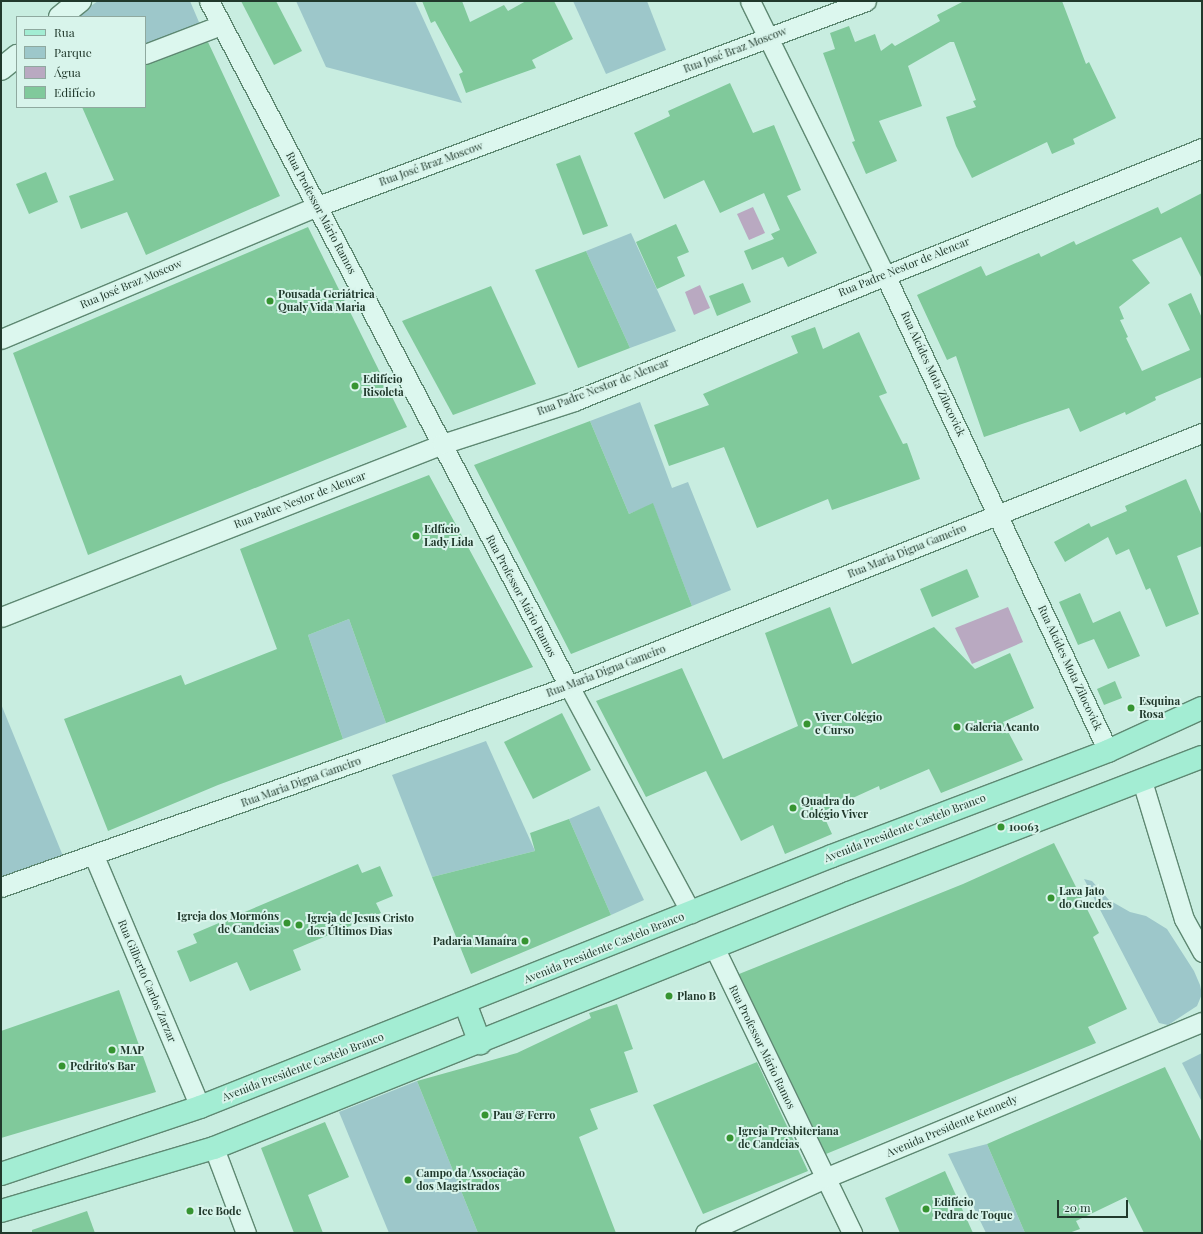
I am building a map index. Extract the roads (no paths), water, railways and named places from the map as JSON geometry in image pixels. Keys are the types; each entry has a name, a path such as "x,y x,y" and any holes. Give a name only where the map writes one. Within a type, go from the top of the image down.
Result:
{"main road":[{"path":"61,16 80,1"},
{"path":"1,69 16,57"},
{"name":"Avenida Presidente Castelo Branco","path":"1,1174 200,1107 832,856 1108,751 1202,708"},
{"path":"1,1211 214,1148 348,1092 480,1042 714,947 1202,757"},
{"path":"465,1003 480,1042"}],"street":[{"name":"Rua Professor Mário Ramos","path":"210,1 569,686 691,913"},
{"name":"Rua Alcídes Mota Zilocovick","path":"750,1 885,275 999,514 1108,751"},
{"name":"Rua José Braz Moscow","path":"1,339 318,206 866,1"},
{"path":"146,54 221,24"},
{"name":"Rua Padre Nestor de Alencar","path":"1,617 442,444 574,401 1202,148"},
{"name":"Rua Maria Digna Gameiro","path":"1,887 94,856 569,686 1202,433"},
{"path":"1142,781 1184,919 1202,952"},
{"name":"Rua Gilberto Carlos Zarzar","path":"94,856 200,1107"},
{"name":"Rua Professor Mário Ramos","path":"714,947 852,1233"},
{"name":"Avenida Presidente Kennedy","path":"705,1233 825,1178 1202,1022"},
{"path":"214,1148 246,1233"}],"water":[{"path":"753,207 765,233 749,240 737,214"},
{"path":"700,285 710,308 694,315 685,292"},
{"path":"1008,607 1023,642 972,664 955,628"}],"place":[{"name":"Pousada Geriátrica Qualy Vida Maria","path":"270,301"},
{"name":"Edifício Risoleta","path":"355,386"},
{"name":"Edfício Lady Lida","path":"416,536"},
{"name":"Esquina Rosa","path":"1131,708"},
{"name":"Viver Colégio e Curso","path":"807,724"},
{"name":"Galeria Acanto","path":"957,727"},
{"name":"Quadra do Colégio Viver","path":"793,808"},
{"name":"10063","path":"1001,827"},
{"name":"Lava Jato do Guedes","path":"1051,898"},
{"name":"Igreja dos Mormóns de Candeias","path":"287,923"},
{"name":"Igreja de Jesus Cristo dos Últimos Dias","path":"299,925"},
{"name":"Padaria Manaíra","path":"525,941"},
{"name":"Plano B","path":"669,996"},
{"name":"MAP","path":"112,1050"},
{"name":"Pedrito's Bar","path":"62,1066"},
{"name":"Pau & Ferro","path":"485,1115"},
{"name":"Igreja Presbiteriana de Candeias","path":"730,1138"},
{"name":"Campo da Associação dos Magistrados","path":"408,1180"},
{"name":"Edifício Pedra de Toque","path":"926,1209"},
{"name":"Ice Bode","path":"190,1211"}]}
